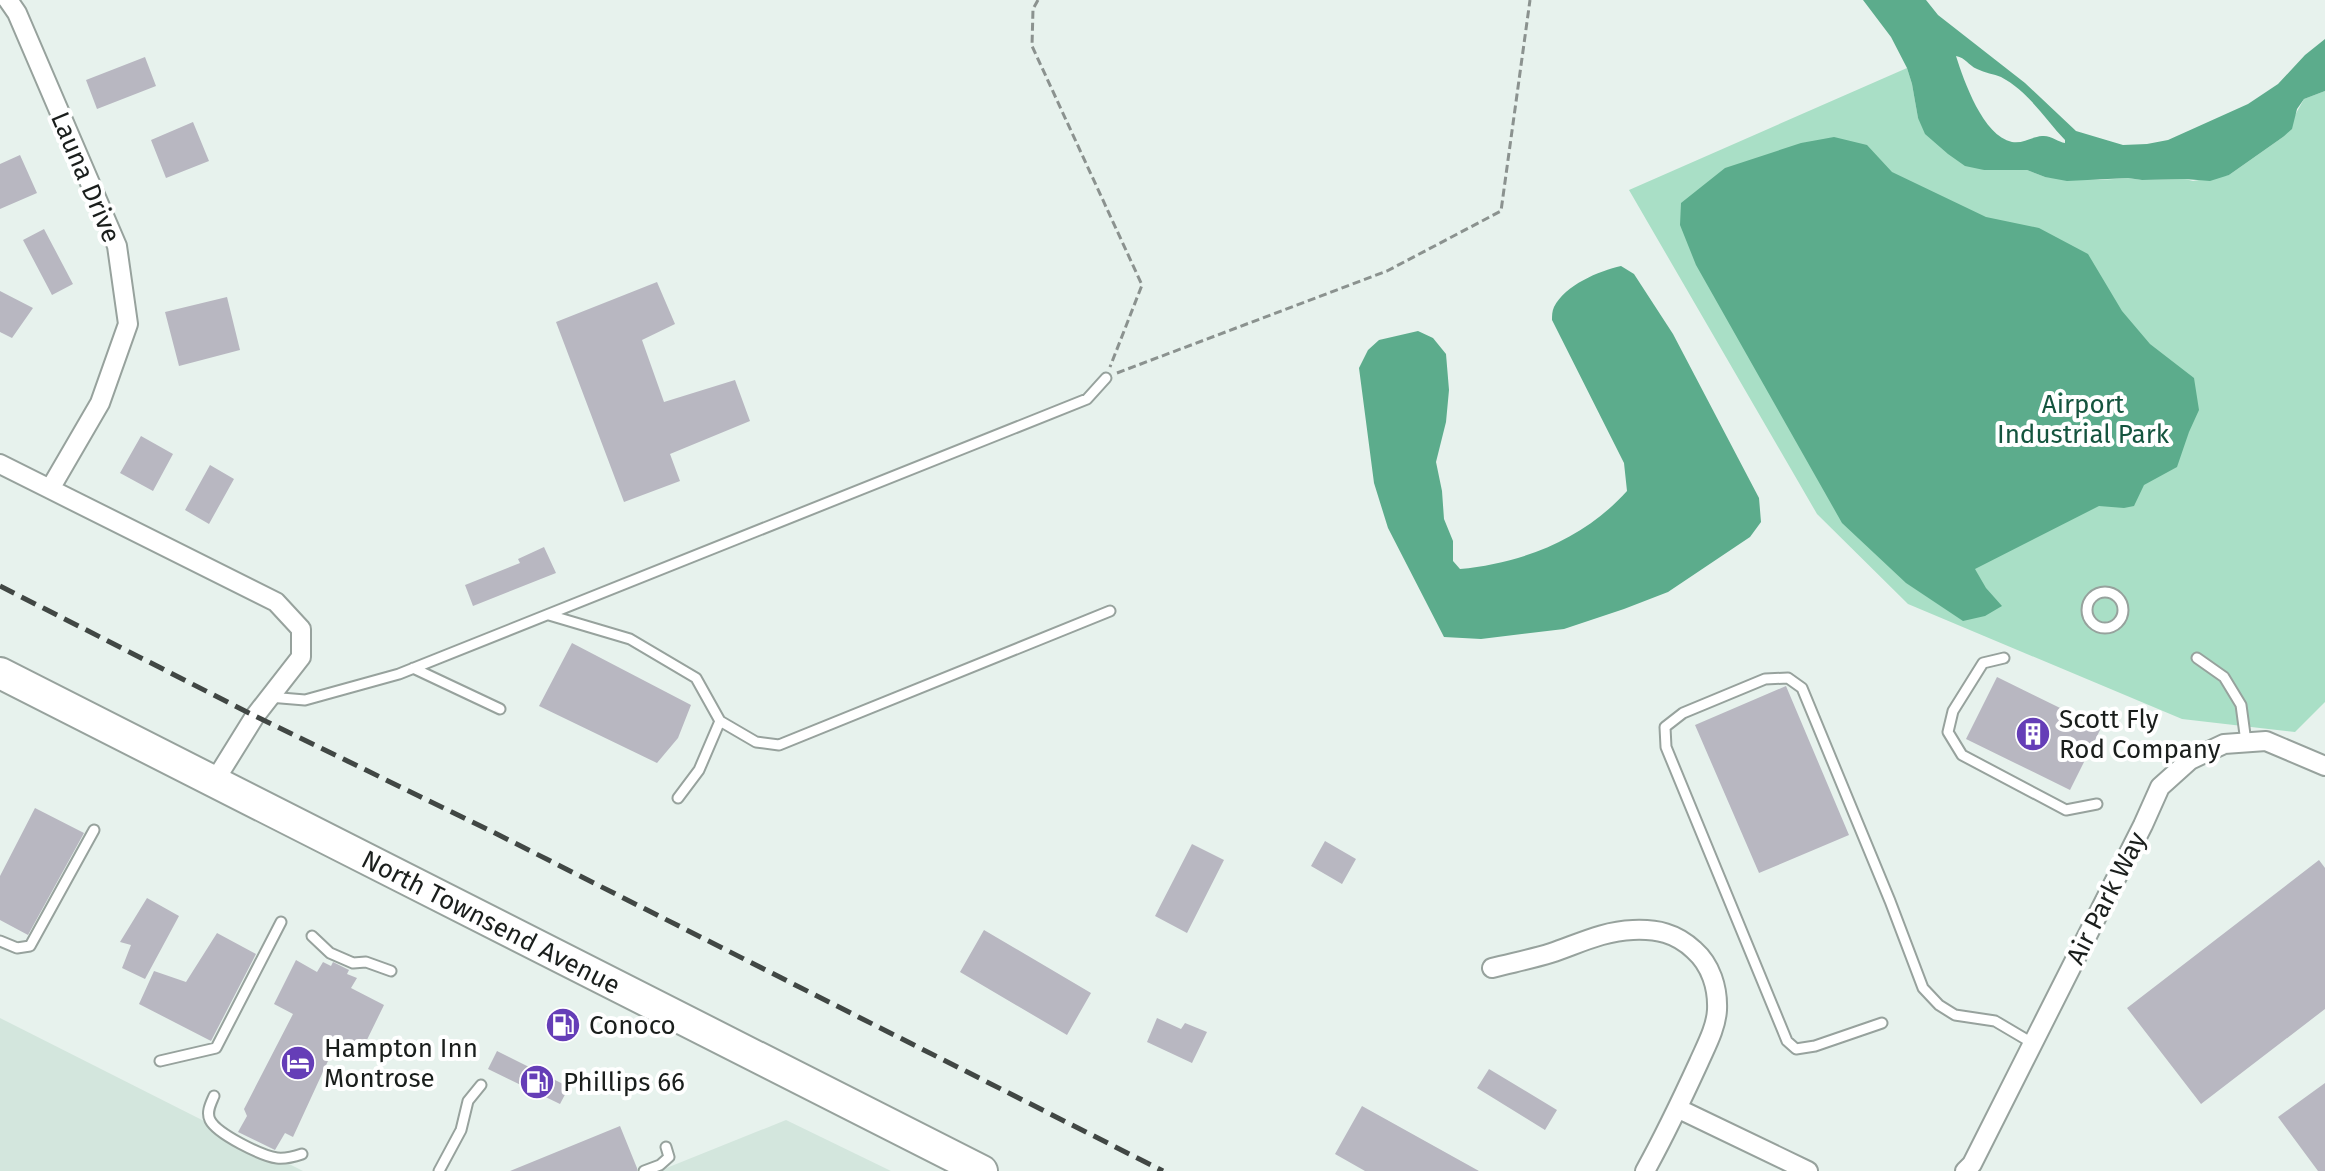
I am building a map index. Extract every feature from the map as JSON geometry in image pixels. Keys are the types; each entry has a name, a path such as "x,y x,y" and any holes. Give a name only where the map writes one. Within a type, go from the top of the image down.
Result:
{"highway":[{"name":"North Townsend Avenue","path":"0,673 982,1171"}],"street":[{"name":"Launa Drive","path":"8,0 17,13 117,246 128,324 100,403 50,489"},
{"path":"0,464 276,602 301,629 301,657 269,697 214,782"},
{"name":"Air Park Way","path":"1965,1171 1972,1164 2034,1044 2160,787 2190,760 2224,744 2266,741 2325,766"},
{"path":"1492,968 1550,953 1609,932 1651,930 1670,933 1701,956 1711,971 1717,1013 1679,1109 1645,1171"},
{"path":"1679,1109 1808,1171"}],"lane":[{"path":"269,697 305,700 399,674 1087,399 1106,378"},
{"path":"2100,592 2112,593 2121,600 2124,611 2120,622 2110,628 2099,628 2090,621 2087,610 2090,599 2100,592"},
{"path":"548,615 630,639 696,678 720,721 756,742 779,745 1110,611"},
{"path":"2004,658 1983,663 1953,711 1948,732 1962,755 2066,810 2097,804"},
{"path":"2197,658 2224,677 2241,705 2246,742"},
{"path":"413,668 500,709"},
{"path":"1882,1023 1815,1046 1796,1049 1787,1041 1666,747 1665,727 1683,713 1765,679 1788,678 1802,688 1923,988 1939,1005 1955,1015 1995,1021 2034,1044"},
{"path":"678,798 699,770 720,721"},
{"path":"0,941 17,948 30,946 94,830"},
{"path":"160,1061 216,1048 281,922"},
{"path":"312,936 330,953 353,963 366,962 391,971"},
{"path":"439,1171 461,1130 468,1101 481,1085"},
{"path":"214,1096 208,1110 210,1122 240,1143 273,1158 288,1159 302,1154"},
{"path":"644,1171 660,1165 669,1157 666,1147"}],"path":[{"path":"1038,0 1033,9 1032,46 1142,285 1106,378"},
{"path":"1106,378 1387,271 1501,211 1530,0"}],"shaded area":[{"path":"1863,0 1926,0 1938,15 2025,83 2076,131 2123,145 2168,140 2248,104 2278,84 2325,39 2325,91 2304,99 2297,109 2292,129 2229,175 2210,181 2128,178 2067,181 2027,170 1984,170 1965,166 1948,154 1925,134 1918,118 1907,68 1891,37","holes":["1956,56 2020,90 2065,143 2045,136 2012,142 1992,130 1976,106"]},
{"path":"1834,137 1867,145 1892,172 1986,217 2039,228 2088,254 2122,311 2150,344 2194,378 2199,410 2177,467 2144,485 2134,506 2099,506 1975,569 2002,606 1985,616 1963,621 1906,583 1842,523 1696,265 1680,225 1681,203 1725,168 1801,143"},
{"path":"1621,266 1634,274 1673,334 1759,498 1761,522 1750,537 1668,592 1624,609 1564,629 1481,639 1444,637 1388,528 1374,483 1359,368 1368,350 1379,340 1418,331 1433,338 1446,354 1449,390 1446,422 1436,462 1444,519 1453,541 1453,561 1460,569 1507,561 1551,546 1592,523 1627,491 1624,463 1552,320 1554,307 1566,292 1593,275"},
{"path":"0,1018 303,1171 0,1171"},
{"path":"786,1120 891,1171 659,1171"}],"green space":[{"name":"Airport Industrial Park","path":"1907,68 1918,118 1984,170 2027,170 2045,177 2193,181 2229,175 2283,137 2304,99 2325,91 2325,702 2295,732 2182,719 1908,604 1817,514 1629,190"}],"building":[{"path":"145,57 156,86 97,109 86,80"},
{"path":"193,122 209,161 166,178 151,140"},
{"path":"20,155 37,193 0,209 0,164"},
{"path":"44,229 73,284 52,295 23,240"},
{"path":"657,282 675,324 642,340 664,402 735,380 750,421 670,454 680,481 624,502 556,322"},
{"path":"0,291 33,308 12,338 0,332"},
{"path":"227,297 240,350 179,366 165,312"},
{"path":"141,436 173,454 153,491 120,473"},
{"path":"210,465 234,479 209,524 185,510"},
{"path":"544,547 556,573 473,606 465,585 520,563 518,559"},
{"path":"572,643 691,705 678,738 657,763 539,706"},
{"name":"Scott Fly Rod Company","path":"1997,677 2101,728 2070,790 1966,739"},
{"path":"1786,686 1849,835 1759,873 1695,725"},
{"path":"35,808 84,833 28,935 0,920 0,876"},
{"path":"1325,841 1356,859 1342,884 1311,866"},
{"path":"1192,844 1224,860 1187,933 1155,916"},
{"path":"2319,860 2325,868 2325,1009 2201,1104 2127,1008"},
{"path":"147,898 179,916 145,979 122,968 131,945 120,942"},
{"path":"984,930 1091,993 1067,1035 960,972"},
{"path":"217,933 256,954 211,1041 139,1004 154,971 186,982"},
{"name":"Hampton Inn Montrose","path":"296,960 317,972 323,962 331,966 333,962 349,970 347,974 357,978 351,988 384,1005 362,1050 339,1037 293,1137 285,1133 275,1150 238,1132 247,1116 244,1109 293,1014 274,1004"},
{"path":"1157,1018 1181,1029 1185,1023 1207,1032 1192,1063 1147,1042"},
{"name":"Phillips 66","path":"497,1051 569,1087 560,1104 488,1069"},
{"path":"1489,1069 1557,1110 1545,1130 1477,1088"},
{"path":"2325,1083 2325,1171 2318,1171 2278,1117"},
{"path":"1362,1106 1479,1171 1365,1171 1335,1154"},
{"path":"620,1126 637,1171 510,1171"}],"railway":[{"path":"0,586 1163,1171"}],"place":[{"name":"Scott Fly Rod Company","path":"2033,734"},
{"name":"Conoco","path":"563,1025"},
{"name":"Hampton Inn Montrose","path":"298,1063"},
{"name":"Phillips 66","path":"537,1082"}]}
